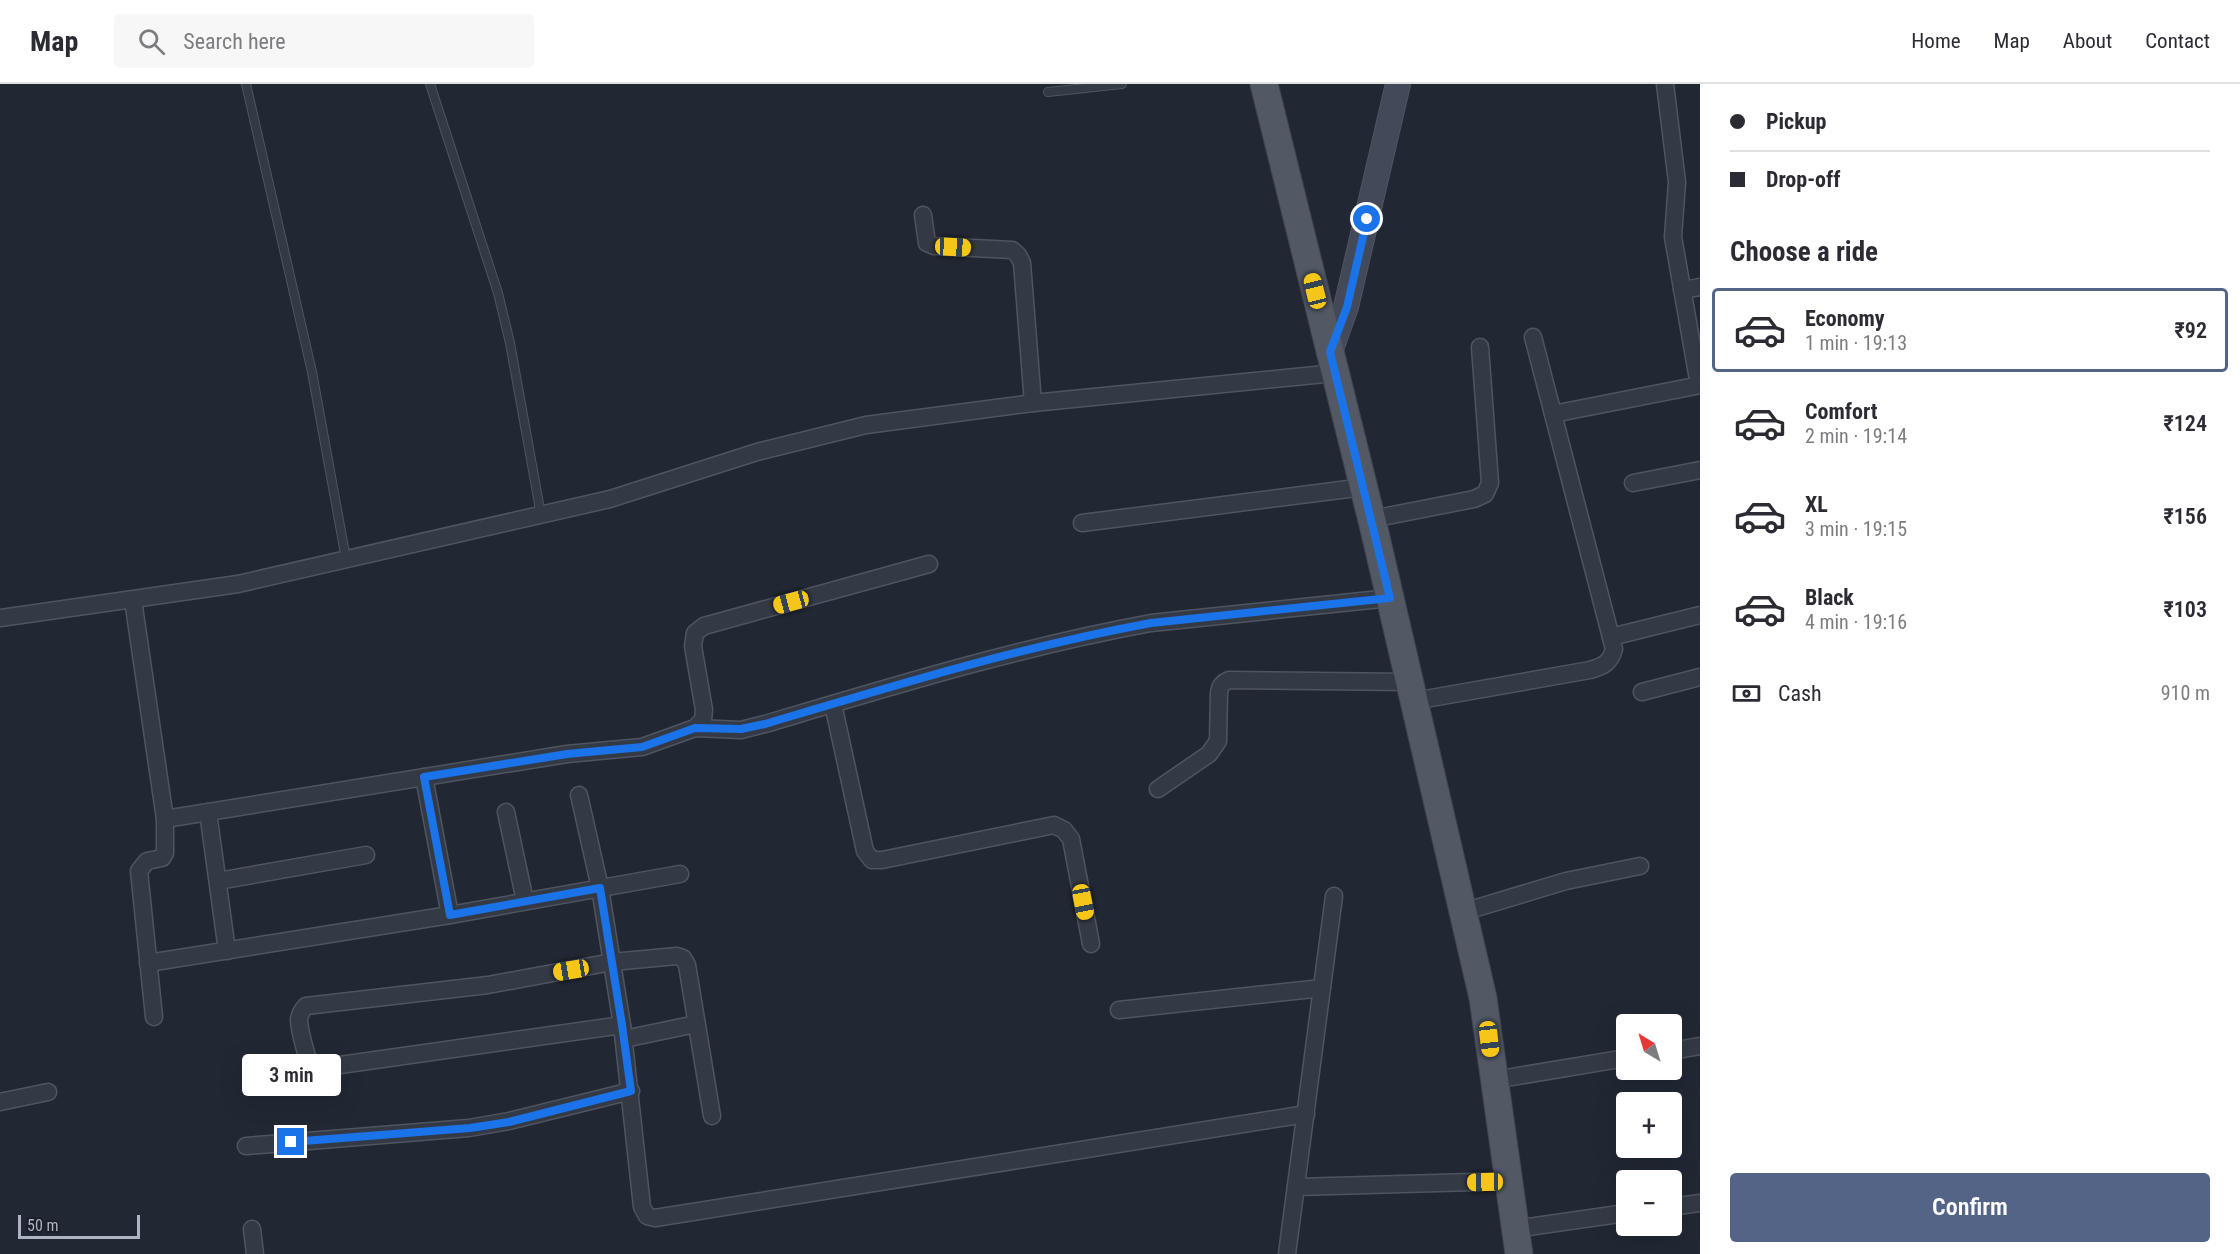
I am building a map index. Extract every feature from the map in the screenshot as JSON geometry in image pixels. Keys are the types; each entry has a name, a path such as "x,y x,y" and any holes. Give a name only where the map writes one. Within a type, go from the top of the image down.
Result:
{"main road":[{"path":"1264,84 1372,519 1483,998 1517,1241"}],"street":[{"path":"0,618 238,584 610,499 757,452 866,425 1333,363 1398,84"},
{"path":"1553,414 1700,385 1672,237 1677,182 1665,84"},
{"path":"924,215 925,238 927,243 934,246 1012,250 1018,255 1022,263 1034,403"},
{"path":"1682,290 1700,287"},
{"path":"1158,789 1215,748 1218,741 1220,686 1229,680 1412,692 1590,670 1604,666 1611,660 1614,649 1533,337"},
{"path":"1372,519 1474,500 1485,494 1490,483 1480,347"},
{"path":"1634,483 1700,470"},
{"path":"1082,523 1364,488"},
{"path":"695,728 703,720 704,710 693,646 695,633 704,626 928,564"},
{"path":"165,819 567,754 642,747 695,728 741,729 954,668 1121,628 1390,598"},
{"path":"133,600 165,819 165,853 156,861 147,861 139,871 154,1017"},
{"path":"1611,637 1700,615"},
{"path":"1642,692 1700,677"},
{"path":"833,704 866,851 872,861 1054,825 1064,830 1071,839 1091,944"},
{"path":"424,777 450,915"},
{"path":"579,795 600,888 612,962 631,1091 642,1207 647,1216 655,1218 1306,1114"},
{"path":"208,812 227,951"},
{"path":"506,812 525,901"},
{"path":"218,881 366,855"},
{"path":"1463,912 1566,881 1640,866"},
{"path":"148,963 450,915 680,874"},
{"path":"1287,1254 1334,897"},
{"path":"696,1024 319,1068 311,1066 308,1060 299,1020 301,1011 306,1006 488,985 612,962 677,956 683,958 687,965 712,1116"},
{"path":"1119,1010 1322,988"},
{"path":"1682,1049 1700,1046"},
{"path":"1494,1080 1616,1060"},
{"path":"246,1146 470,1128 509,1122 631,1091"},
{"path":"0,1102 48,1092"},
{"path":"1296,1187 1509,1181"},
{"path":"1682,1205 1700,1203"},
{"path":"1517,1241 1616,1216"},
{"path":"252,1229 255,1254"}],"lane":[{"path":"246,84 312,372 346,559"},
{"path":"430,84 498,293 510,343 541,515"},
{"path":"1048,92 1122,84"}],"route":[{"path":"291,1142 470,1128 509,1122 631,1091 600,888 450,915 424,777 567,754 642,747 695,728 741,729 765,724 954,668 1121,628 1390,598 1330,352 1347,307 1367,219"}]}
